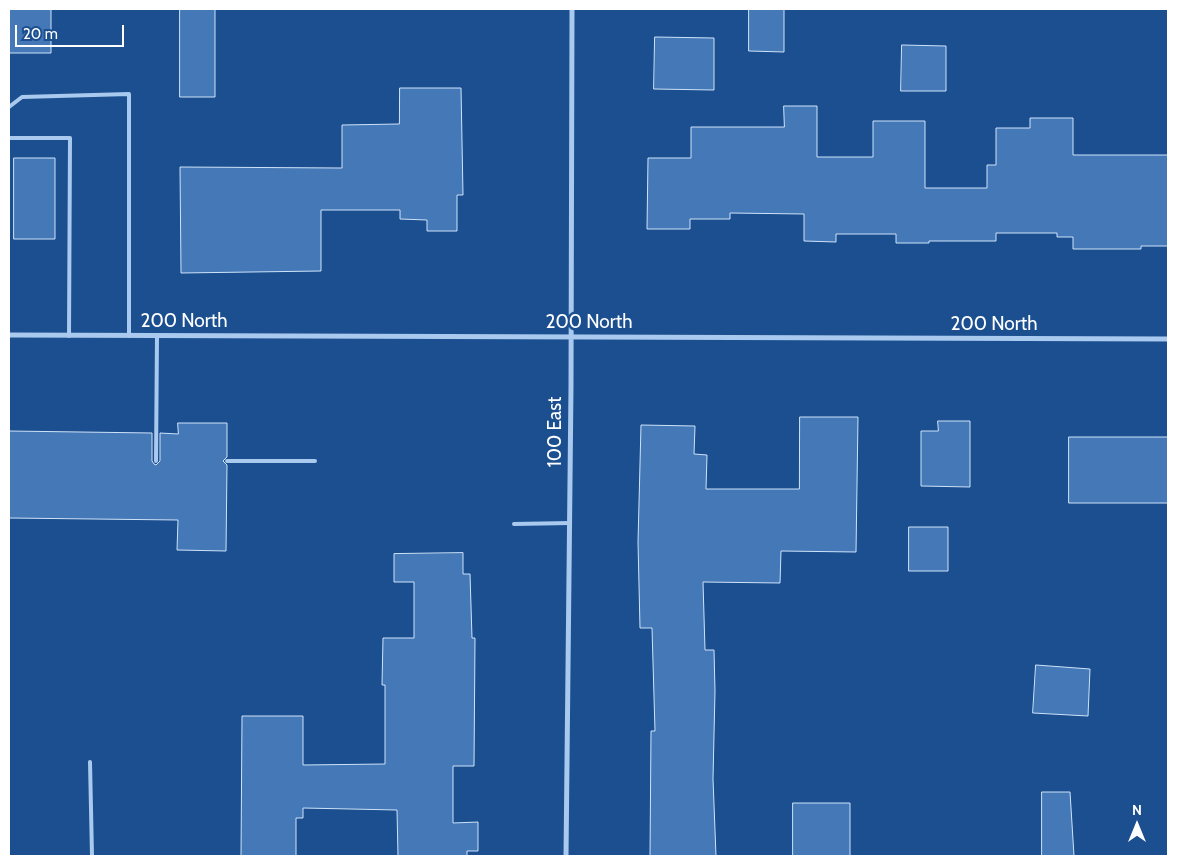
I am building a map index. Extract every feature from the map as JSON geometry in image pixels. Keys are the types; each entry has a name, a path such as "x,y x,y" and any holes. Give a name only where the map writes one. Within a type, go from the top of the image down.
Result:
{"street":[{"name":"100 East","path":"566,856 570,523 572,9"},
{"name":"200 North","path":"9,335 1168,340"}],"lane":[{"path":"9,107 22,97 129,94 129,336"},
{"path":"9,138 70,138 69,336"},
{"path":"156,461 157,336"},
{"path":"227,461 315,461"},
{"path":"514,524 570,523"},
{"path":"90,762 92,856"}],"building":[{"path":"9,9 51,9 51,53 9,53"},
{"path":"180,9 215,9 215,97 180,97"},
{"path":"749,9 784,9 784,52 749,51"},
{"path":"655,37 714,38 714,90 654,89"},
{"path":"902,45 946,46 946,91 901,91"},
{"path":"400,88 461,88 463,195 457,195 457,231 427,231 427,220 400,219 400,210 321,210 321,271 181,273 180,167 342,168 342,125 399,124"},
{"path":"784,106 817,106 817,157 873,157 873,121 925,121 925,188 987,188 987,165 996,165 996,128 1030,128 1030,118 1073,118 1073,155 1168,155 1168,246 1141,246 1141,249 1073,249 1073,237 1057,237 1057,233 996,233 996,241 896,243 896,234 836,234 836,242 804,241 804,214 730,213 730,219 690,219 690,229 647,229 648,158 691,158 691,127 784,127"},
{"path":"14,158 55,158 55,239 14,239"},
{"path":"800,417 858,417 856,552 781,551 780,583 703,582 705,650 714,650 713,779 716,856 650,856 651,731 655,731 652,628 640,628 638,542 641,425 695,426 694,454 707,455 706,489 799,489"},
{"path":"938,421 970,421 970,487 921,486 921,431 938,431"},
{"path":"178,423 227,423 227,457 223,461 227,465 226,551 177,550 178,520 9,518 9,431 152,433 152,461 156,465 160,461 160,433 178,434"},
{"path":"1069,437 1168,437 1168,503 1069,503"},
{"path":"909,527 948,527 948,571 909,571"},
{"path":"463,553 463,574 470,574 472,638 475,638 474,766 453,766 453,823 478,822 478,851 467,851 467,856 398,856 397,810 303,808 303,818 296,818 296,856 241,856 242,716 303,716 303,765 385,764 385,685 382,685 383,638 414,638 414,582 394,582 394,554"},
{"path":"1036,665 1090,669 1088,716 1033,713"},
{"path":"1042,792 1070,792 1074,856 1042,856"},
{"path":"793,803 850,803 850,856 793,856"}]}
